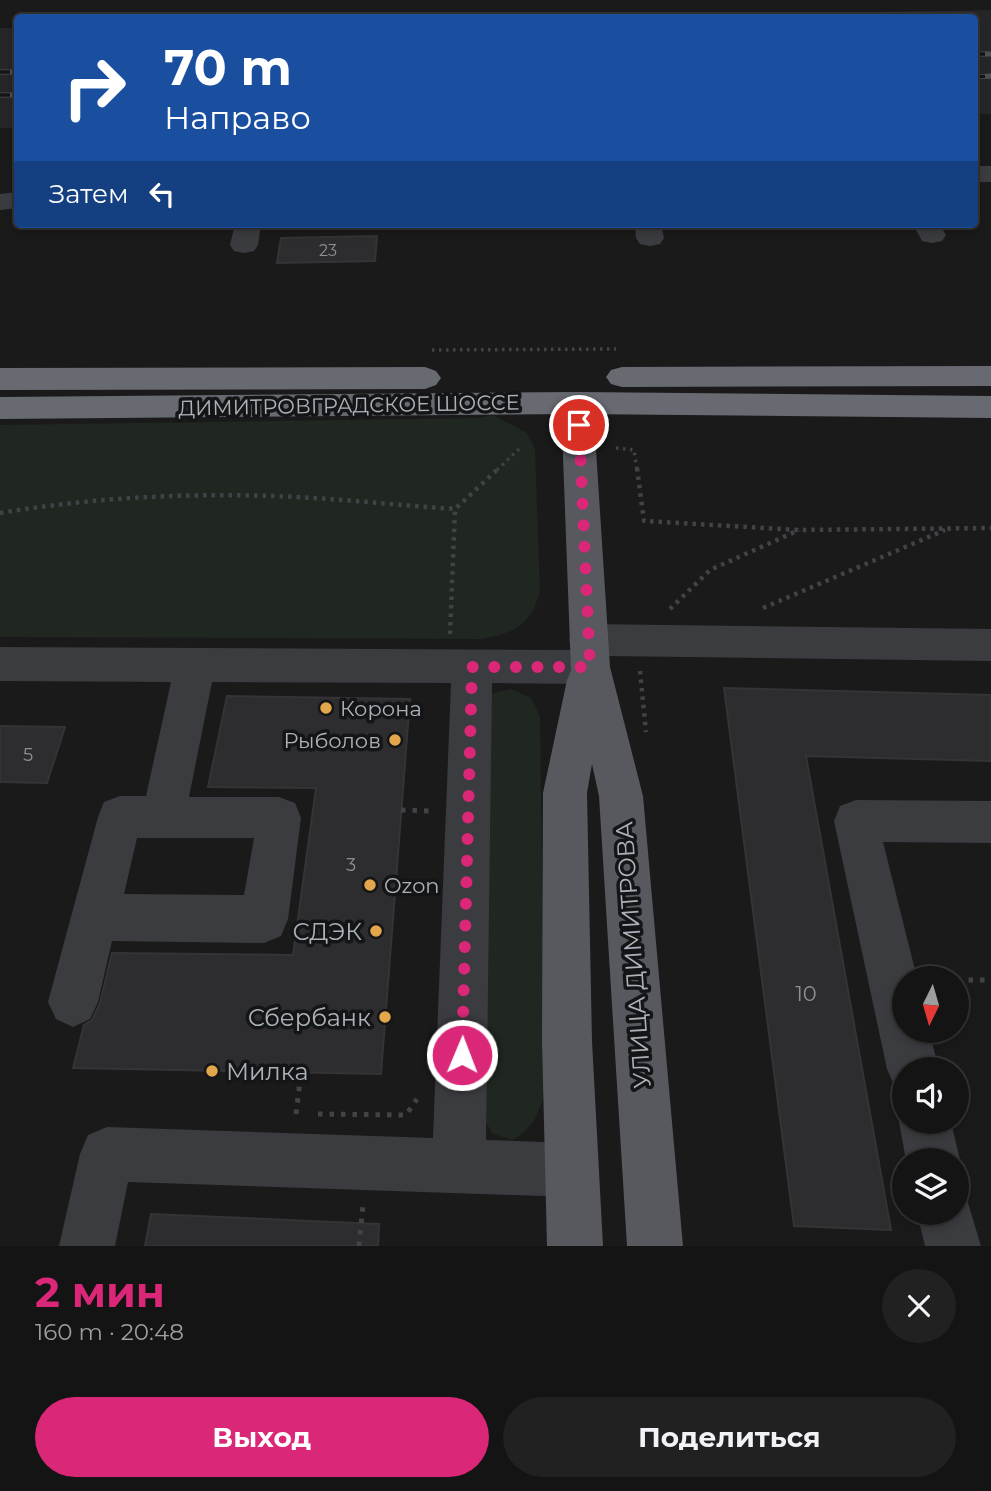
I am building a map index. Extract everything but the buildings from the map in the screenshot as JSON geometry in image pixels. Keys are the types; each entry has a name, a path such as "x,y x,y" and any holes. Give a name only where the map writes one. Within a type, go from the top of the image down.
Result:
{"highway":[{"name":"ДИМИТРОВГРАДСКОЕ ШОССЕ","path":"0,408 991,376"},
{"name":"ДИМИТРОВГРАДСКОЕ ШОССЕ","path":"0,379 576,390 991,407"}],"main road":[{"name":"УЛИЦА ДИМИТРОВА","path":"576,390 589,654 621,796 655,1246"},
{"name":"УЛИЦА ДИМИТРОВА","path":"575,1246 567,1041 565,793 589,654"}],"street":[{"path":"0,664 460,666 589,654 638,640 991,645"},
{"path":"163,817 195,665"},
{"path":"459,1165 460,666"},
{"path":"73,1002 94,917 120,817 279,818 264,919 94,917"},
{"path":"910,1057 856,821 991,822"},
{"path":"87,1246 107,1154 572,1170"},
{"path":"948,1225 953,1246"}],"path":[{"path":"427,350 620,349"},
{"path":"0,513 60,503 139,496 272,496 455,509 521,447"},
{"path":"616,448 634,450 645,521 799,530 991,528"},
{"path":"455,509 460,666"},
{"path":"752,613 947,528"},
{"path":"647,737 638,640 710,570 799,530"},
{"path":"401,810 440,811"},
{"path":"970,980 991,980"},
{"path":"296,1114 301,1073"}],"shaded area":[{"path":"991,10 991,114 978,114 978,14 745,14"},
{"path":"0,28 14,28 14,128 0,128"},
{"path":"493,415 527,433 535,449 540,591 532,612 520,626 512,630 481,639 0,637 0,425 478,418"},
{"path":"511,689 531,698 540,717 545,1088 535,1118 527,1129 513,1140 493,1134 482,1116 488,694"}],"railway":[{"path":"978,54 991,54"},
{"path":"0,72 14,72"},
{"path":"978,77 991,76"},
{"path":"0,95 14,95"}],"place":[{"name":"Корона","path":"326,708"},
{"name":"Рыболов","path":"395,740"},
{"name":"Ozon","path":"370,885"},
{"name":"СДЭК","path":"376,931"},
{"name":"Сбербанк","path":"385,1017"},
{"name":"Милка","path":"212,1071"}],"route":[{"path":"462,1055 472,667 590,667 579,425"}]}
